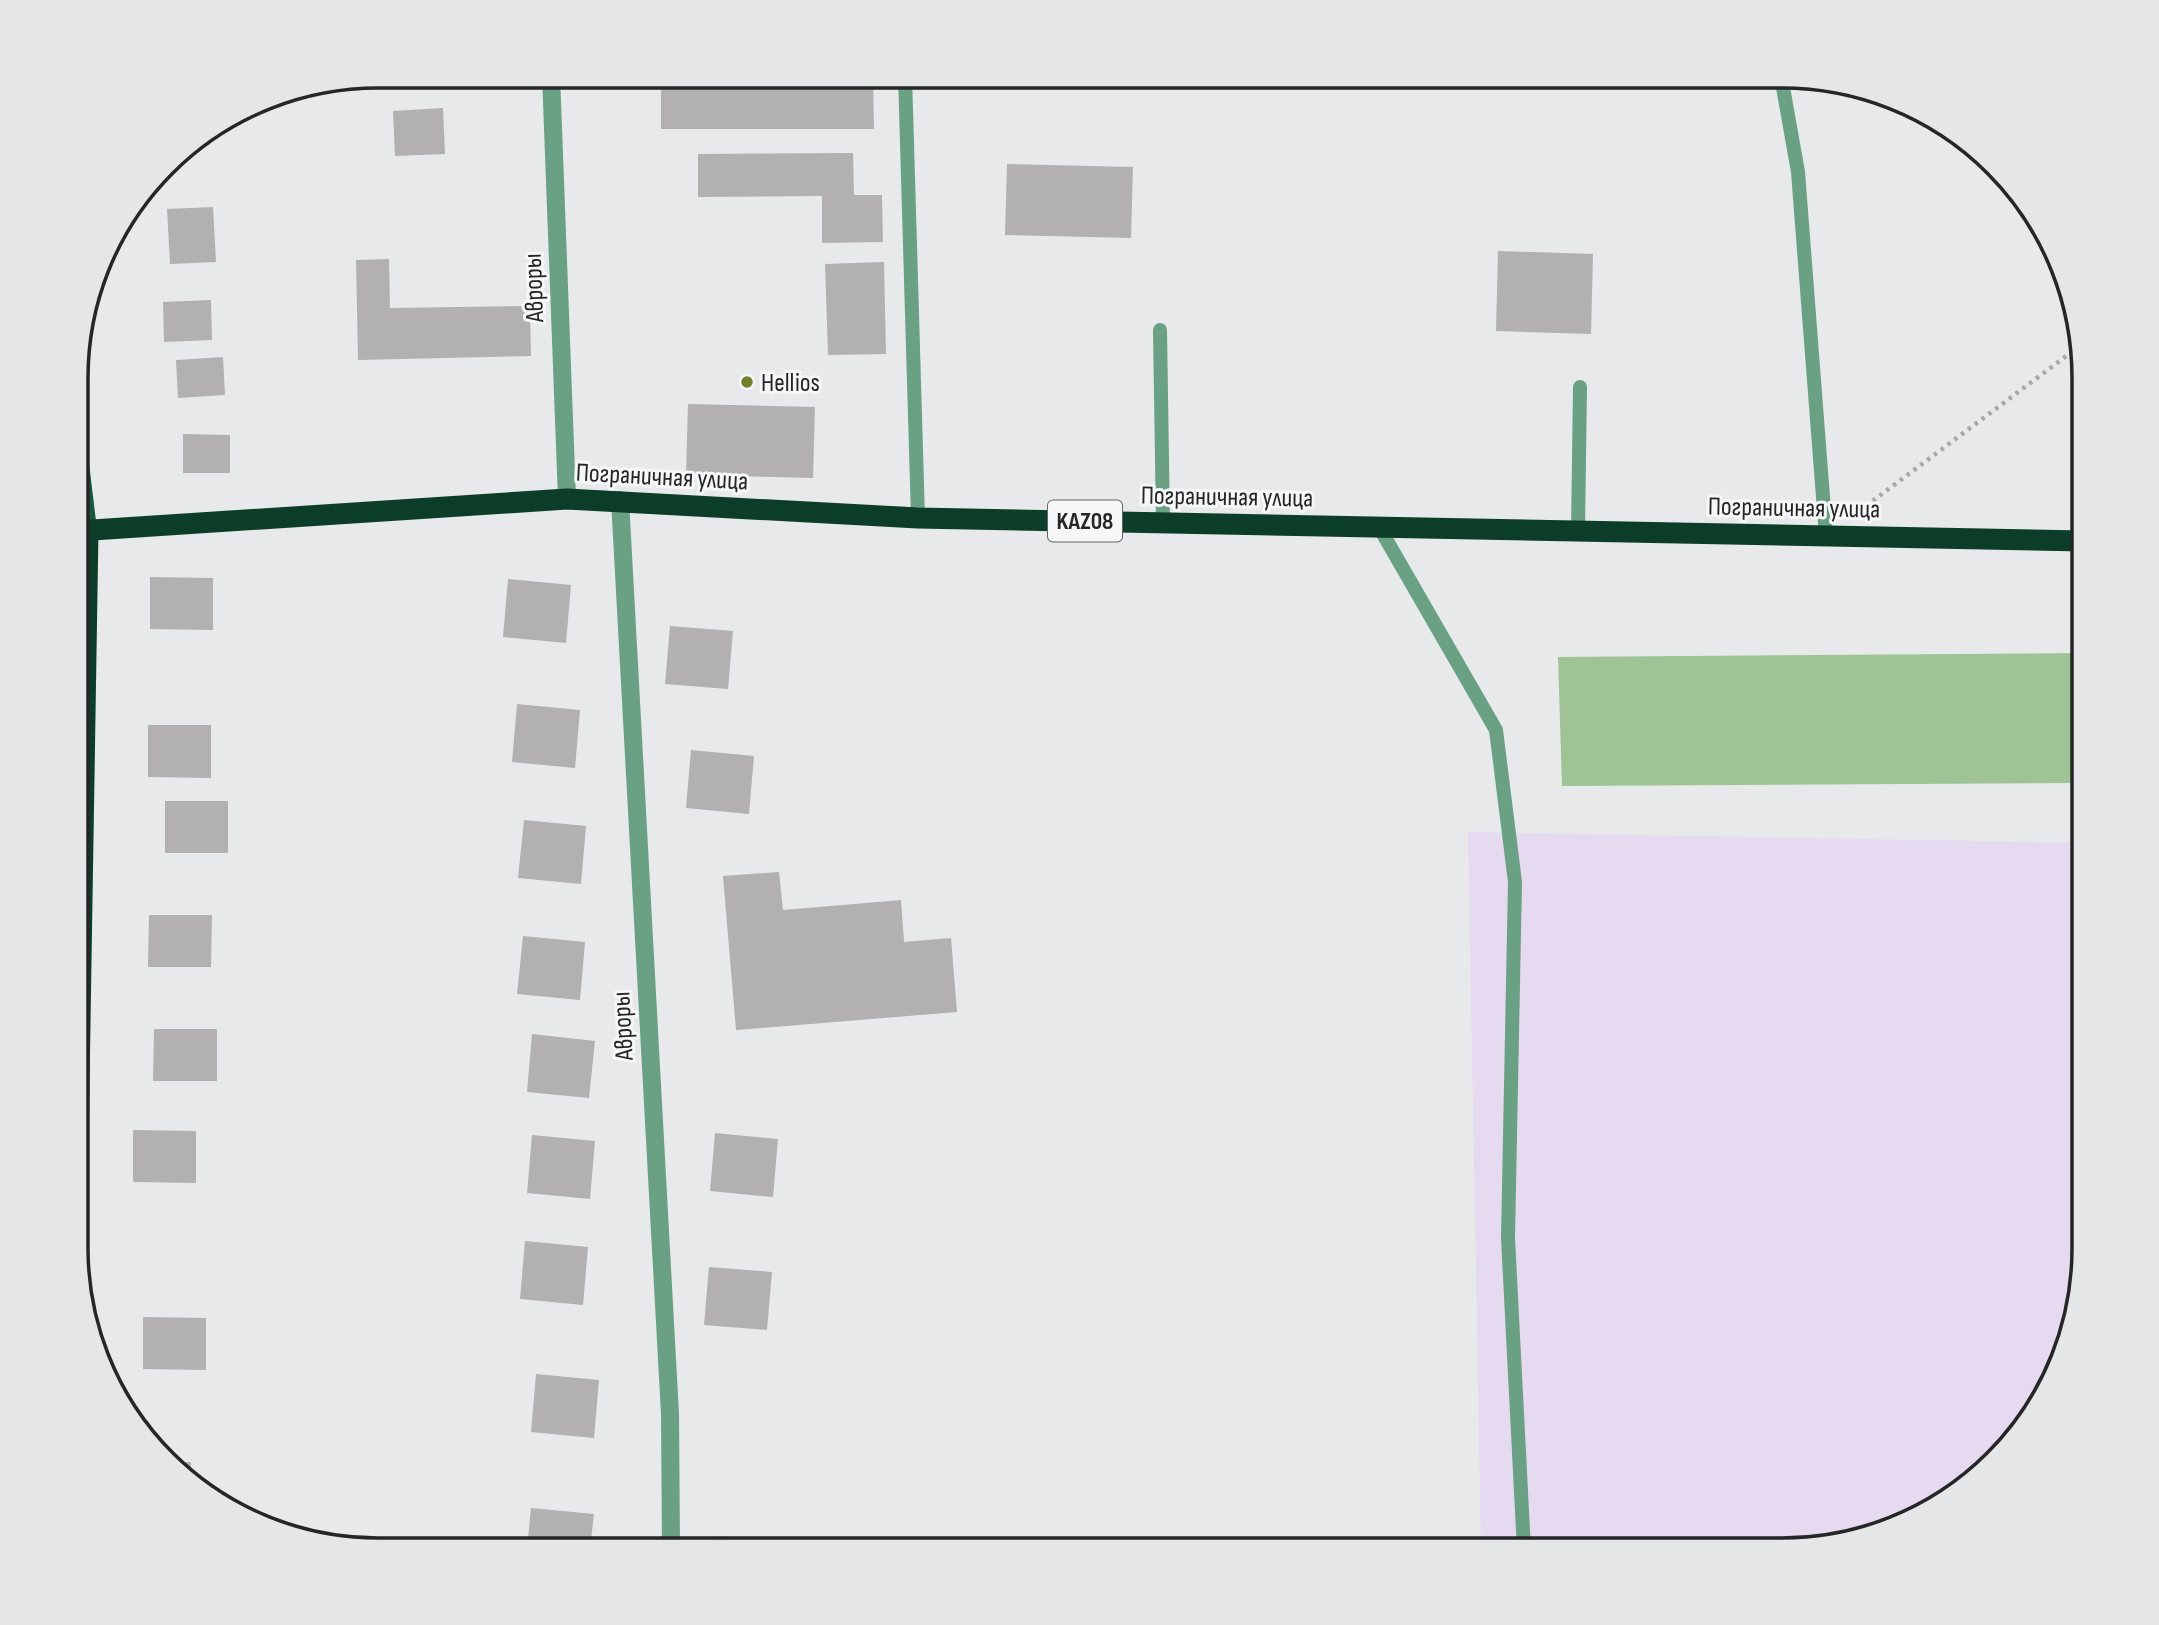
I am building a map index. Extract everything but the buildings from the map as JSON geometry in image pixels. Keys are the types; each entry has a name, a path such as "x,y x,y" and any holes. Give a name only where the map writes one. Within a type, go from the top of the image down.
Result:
{"highway":[{"name":"Пограничная улица","path":"88,530 567,499 918,517 2072,541"}],"street":[{"name":"Авроры","path":"551,87 567,499"},
{"name":"Авроры","path":"620,500 670,1414 671,1538"}],"lane":[{"path":"905,87 918,517"},
{"path":"1783,87 1798,172 1826,536"},
{"path":"1160,330 1163,523"},
{"path":"1578,531 1580,387"},
{"path":"1379,527 1496,730 1515,882 1507,1238 1523,1538"}],"path":[{"path":"1826,536 2070,353"}],"shaded area":[{"path":"1468,832 2072,843 2072,1248 2069,1285 2062,1323 2042,1376 2023,1409 2000,1439 1973,1466 1926,1499 1875,1522 1838,1532 1782,1538 1481,1538"}],"green space":[{"path":"2072,653 2072,783 1562,786 1558,657"}],"place":[{"name":"Hellios","path":"747,382"}]}
